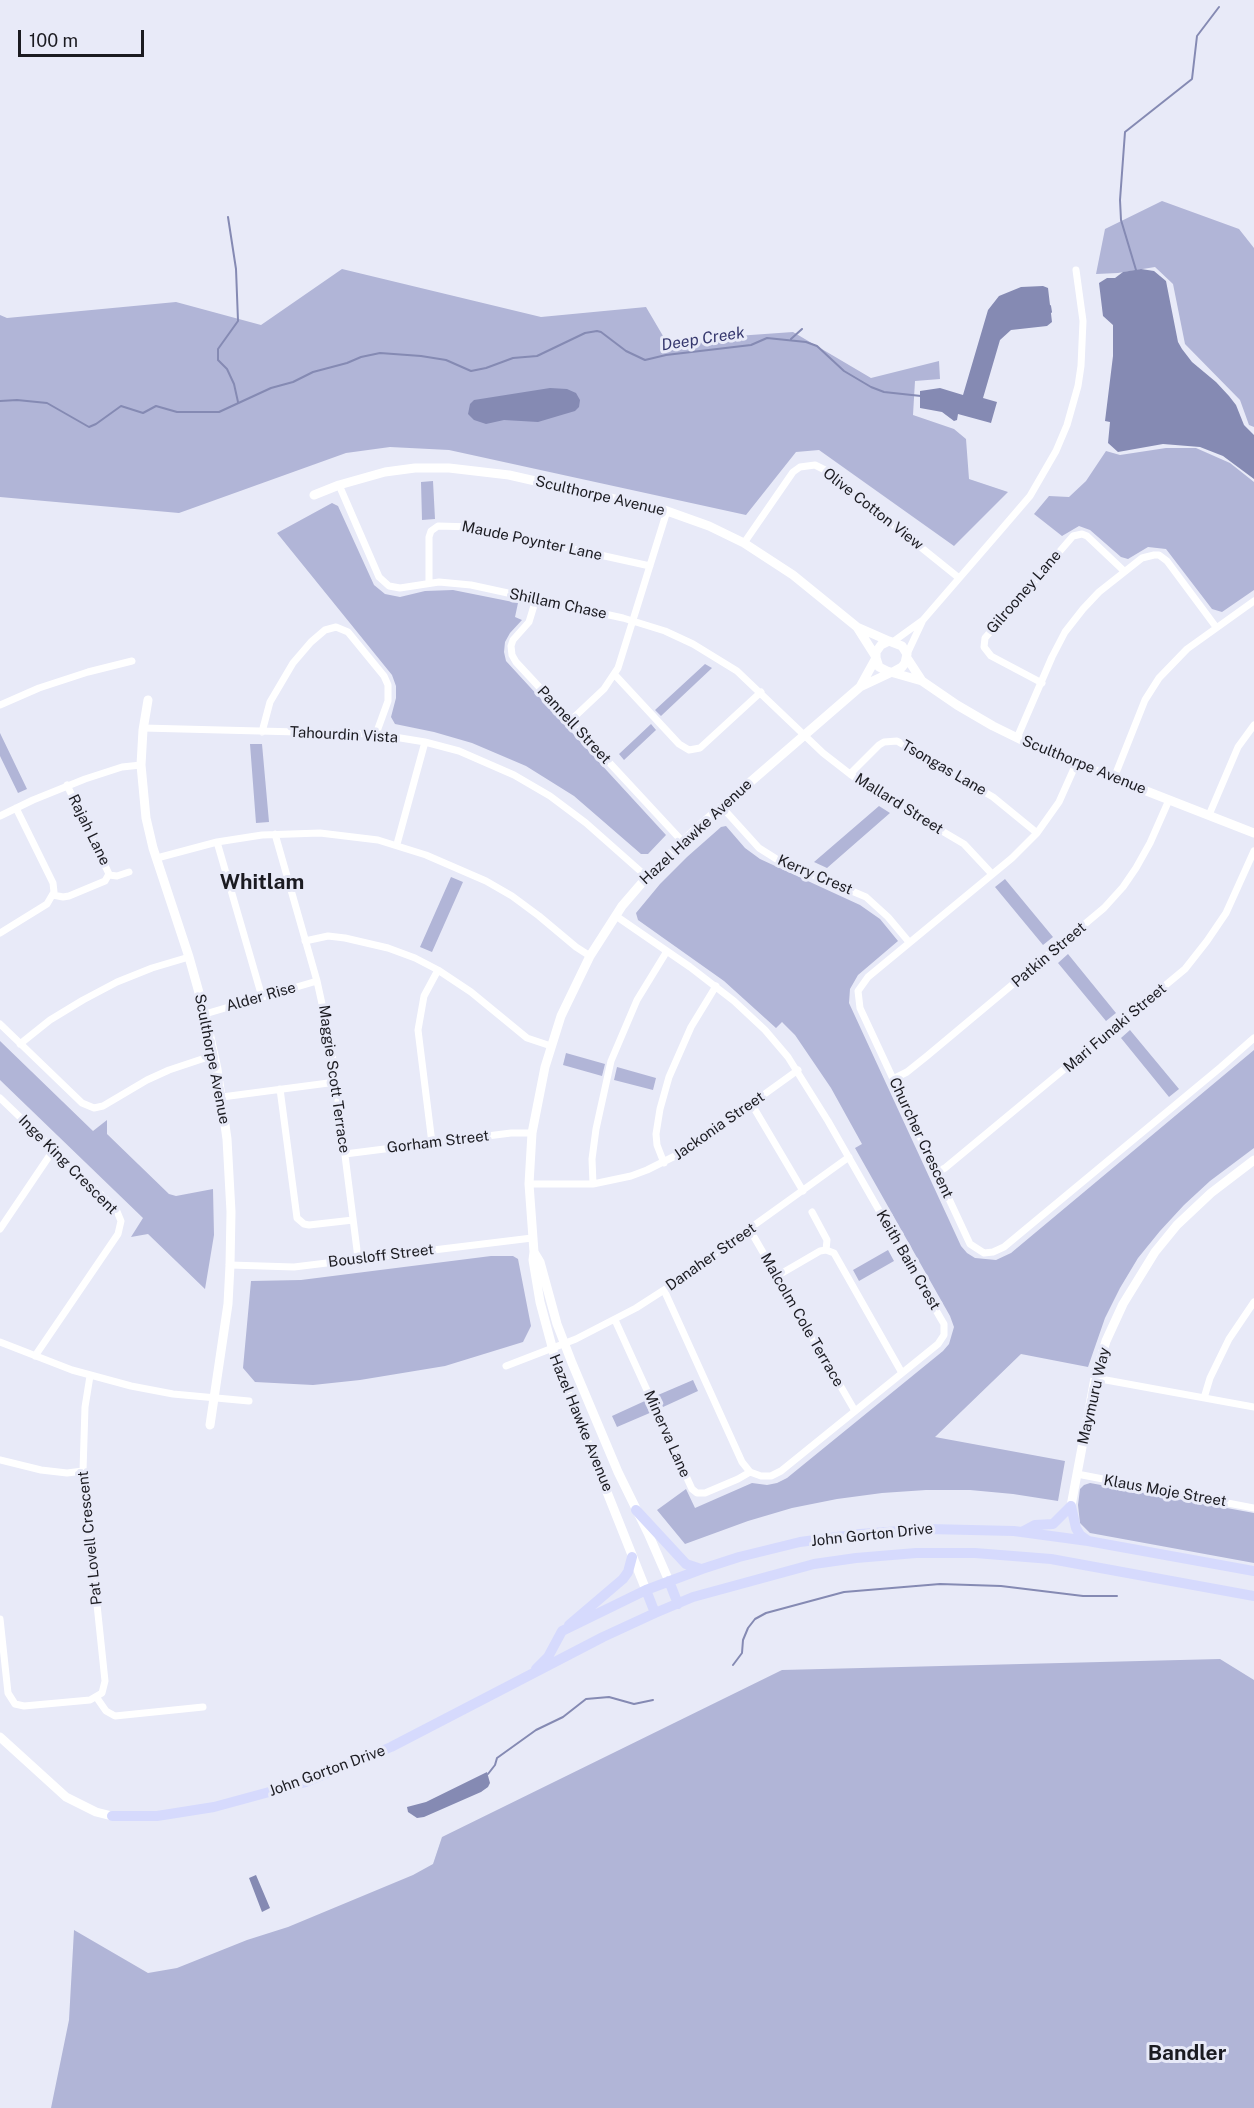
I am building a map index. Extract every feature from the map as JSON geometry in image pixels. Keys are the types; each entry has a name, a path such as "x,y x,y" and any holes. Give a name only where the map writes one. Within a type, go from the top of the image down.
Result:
{"main road":[{"path":"1022,1532 1035,1525 1053,1524 1071,1506"},
{"path":"1071,1506 1076,1528 1080,1535 1088,1541"},
{"path":"636,1510 686,1564 702,1569"},
{"name":"John Gorton Drive","path":"527,1677 548,1657 562,1631 646,1590 702,1569 781,1547 860,1534 928,1529 1022,1532 1088,1541 1254,1571"},
{"name":"John Gorton Drive","path":"112,1816 157,1816 214,1807 306,1782 391,1747 603,1637 655,1613 693,1598 814,1564 916,1553 975,1553 1051,1560 1254,1596"},
{"path":"562,1631 623,1579 628,1572 632,1557"},
{"path":"669,1581 678,1604"},
{"path":"646,1590 655,1613"}],"street":[{"path":"923,620 902,667 892,672 879,667 876,658 878,648 923,620 1030,496 1048,466 1066,425 1078,386 1083,321 1076,270"},
{"name":"Olive Cotton View","path":"744,543 792,472 800,467 815,465 825,470 959,578"},
{"name":"Sculthorpe Avenue","path":"314,495 339,485 398,470 433,467 509,475 667,511 710,526 744,543 793,575 857,627 892,641"},
{"name":"Shillam Chase","path":"339,485 383,583 394,588 429,582 471,585 634,621 665,631 693,644 737,671 804,735"},
{"path":"570,721 604,689 615,675 625,652 667,511"},
{"name":"Maude Poynter Lane","path":"429,582 429,537 431,531 438,525 473,526 650,566"},
{"name":"Gilrooney Lane","path":"1042,683 992,656 984,647 985,638 1073,536 1082,534 1087,536 1124,571"},
{"path":"1017,738 1052,657 1075,620 1099,592 1148,555 1159,555 1164,558 1216,627"},
{"name":"Pannell Street","path":"536,599 529,622 513,640 512,655 516,663 682,841"},
{"path":"1114,778 1150,690 1169,665 1216,627 1253,604"},
{"path":"262,732 270,702 289,668 311,642 325,630 336,627 348,632 384,676 388,685 388,701 376,734"},
{"name":"Sculthorpe Avenue","path":"857,627 876,658"},
{"path":"892,641 902,646 907,656"},
{"name":"Sculthorpe Avenue","path":"907,656 922,681"},
{"name":"Hazel Hawke Avenue","path":"860,687 876,658"},
{"path":"0,705 68,679 132,661"},
{"name":"Sculthorpe Avenue","path":"892,672 922,681 957,705 1017,738 1076,764 1254,833"},
{"name":"Hazel Hawke Avenue","path":"646,1590 552,1349 536,1280 530,1184 532,1133 538,1094 565,1006 590,956 616,916 647,877 682,841 860,687 892,672"},
{"path":"615,675 679,744 689,750 700,747 761,692"},
{"name":"Sculthorpe Avenue","path":"148,699 143,728 141,765 145,809 157,858 205,1014 222,1097 230,1182 228,1304 210,1425"},
{"path":"1209,816 1233,757 1242,739 1254,725"},
{"name":"Tahourdin Vista","path":"143,728 376,734 425,742 487,762 534,785 572,811 647,877"},
{"name":"Mallard Street","path":"804,735 850,774 876,792 964,844 992,874"},
{"name":"Tsongas Lane","path":"850,774 879,745 890,740 897,741 993,797 1037,833"},
{"path":"397,844 425,742"},
{"name":"Churcher Crescent","path":"1076,764 1059,802 1037,833 992,874 862,982 858,996 860,1008 970,1244 984,1253 1000,1249 1254,1038"},
{"path":"0,816 67,785 122,767 141,765"},
{"name":"Rajah Lane","path":"53,895 63,897 71,895 104,881 109,875 67,785"},
{"name":"Patkin Street","path":"893,1079 913,1067 1104,908 1124,887 1136,868 1169,800"},
{"name":"Kerry Crest","path":"721,807 759,848 778,860 866,897 888,916 909,942"},
{"path":"0,933 47,904 53,895 53,883 16,808"},
{"path":"157,858 218,842 275,834 336,834 397,844 458,868 494,886 539,915 590,956"},
{"name":"Maggie Scott Terrace","path":"275,834 317,981 331,1045 358,1258"},
{"path":"218,842 262,997"},
{"name":"Mari Funaki Street","path":"937,1172 945,1168 1185,969 1226,913 1254,851"},
{"name":"Rajah Lane","path":"109,875 117,876 129,872"},
{"name":"Keith Bain Crest","path":"616,916 716,986 751,1016 798,1070 944,1324 942,1340 777,1474 761,1476 750,1472"},
{"path":"305,941 328,936 358,940 403,954 438,970 471,992 527,1038 551,1046"},
{"path":"593,1184 592,1159 596,1129 609,1069 630,1014 667,951"},
{"path":"20,1044 51,1020 91,995 143,971 189,957"},
{"path":"432,1143 418,1030 424,996 438,970"},
{"name":"Alder Rise","path":"205,1014 317,981"},
{"path":"664,1163 657,1145 656,1134 669,1077 691,1027 716,986"},
{"path":"0,1024 82,1103 94,1108 105,1106 133,1088 169,1070 214,1055"},
{"name":"Jackonia Street","path":"530,1184 593,1184 631,1176 664,1163 687,1150 798,1070"},
{"path":"222,1097 336,1082"},
{"path":"280,1089 297,1218 300,1222 309,1225 353,1220"},
{"name":"Inge King Crescent","path":"0,1098 116,1209 122,1222 118,1234 35,1356"},
{"path":"751,1103 803,1191"},
{"name":"Gorham Street","path":"345,1154 511,1133 532,1133"},
{"path":"0,1228 54,1149"},
{"name":"Danaher Street","path":"506,1366 565,1344 615,1320 664,1290 849,1157"},
{"name":"Maymuru Way","path":"1071,1506 1095,1378 1115,1321 1129,1293 1155,1252 1199,1203 1254,1161"},
{"path":"812,1212 827,1240 826,1250"},
{"name":"Malcolm Cole Terrace","path":"750,1230 855,1411"},
{"name":"Bousloff Street","path":"230,1265 294,1267 532,1238"},
{"path":"777,1276 814,1254 826,1250 834,1253 902,1373"},
{"name":"Hazel Hawke Avenue","path":"534,1252 540,1262 565,1344 618,1472 669,1581"},
{"path":"664,1290 742,1462 750,1472"},
{"path":"1204,1398 1210,1378 1229,1339 1254,1302"},
{"name":"Minerva Lane","path":"615,1320 692,1489 697,1493 705,1493 750,1472"},
{"path":"0,1342 90,1376 131,1386 173,1394 249,1401"},
{"name":"Pat Lovell Crescent","path":"90,1376 85,1407 83,1471 105,1683 103,1691 96,1698"},
{"path":"1095,1378 1254,1407"},
{"path":"0,1460 49,1471 67,1473 83,1471"},
{"name":"Klaus Moje Street","path":"1077,1474 1254,1508"},
{"path":"0,1619 8,1693 15,1704 24,1706 96,1698 108,1713 114,1716 203,1707"},
{"path":"0,1737 66,1797 96,1812 112,1816"}],"shaded area":[{"path":"1162,201 1239,229 1254,248 1254,427 1249,425 1240,400 1185,344 1173,284 1155,267 1096,274 1105,229"},
{"path":"342,269 541,317 646,307 666,341 793,332 871,378 939,361 940,379 915,381 913,415 954,429 966,439 969,479 1008,492 954,546 819,450 796,452 746,515 449,450 390,447 346,453 179,513 0,497 0,315 7,318 176,302 261,325"},
{"path":"1141,269 1154,271 1166,281 1178,342 1182,349 1192,362 1229,396 1236,405 1244,425 1254,435 1254,479 1223,456 1200,447 1163,444 1118,452 1108,443 1110,422 1105,421 1113,356 1113,325 1103,316 1099,283 1107,278 1115,278 1123,272"},
{"path":"1043,286 1048,288 1052,322 1047,326 1011,330 1000,340 983,398 997,402 991,423 958,414 957,420 954,421 942,412 920,408 920,391 940,388 963,395 988,310 999,296 1021,287"},
{"path":"550,388 567,389 576,393 580,400 579,407 575,411 538,422 504,420 486,424 474,420 468,414 470,404 474,400"},
{"path":"1166,448 1196,448 1230,463 1254,482 1254,590 1222,612 1212,609 1166,549 1148,547 1128,559 1121,557 1090,530 1079,526 1062,536 1034,514 1049,496 1069,497 1086,481 1106,451 1120,455"},
{"path":"433,481 435,519 422,520 421,482"},
{"path":"332,503 338,506 374,585 385,594 400,597 425,591 453,590 518,603 515,617 522,620 505,642 506,661 666,835 648,854 641,854 574,796 526,766 472,743 395,724 391,717 396,698 396,686 392,675 277,533"},
{"path":"705,664 712,668 661,716 655,710"},
{"path":"651,724 656,730 624,760 619,754"},
{"path":"0,733 27,789 18,793 0,756"},
{"path":"250,744 262,744 269,822 256,823"},
{"path":"879,806 890,813 827,868 814,862"},
{"path":"726,826 745,848 760,859 860,905 880,919 898,941 858,975 850,989 849,1003 961,1246 975,1258 996,1260 1011,1253 1254,1050 1254,1148 1210,1181 1184,1205 1138,1258 1105,1318 1088,1367 1021,1354 935,1437 1065,1461 1058,1501 970,1490 882,1493 792,1508 685,1544 657,1510 686,1489 695,1508 752,1483 767,1485 787,1478 943,1351 949,1344 954,1327 950,1316 855,1148 862,1144 831,1088 795,1035 782,1022 776,1028 724,981 638,920 636,913 660,884 721,827"},
{"path":"451,877 463,882 432,952 420,947"},
{"path":"1005,879 1053,937 1043,945 995,887"},
{"path":"1068,954 1116,1013 1106,1021 1058,963"},
{"path":"1130,1030 1179,1089 1169,1097 1121,1038"},
{"path":"0,1041 93,1131 107,1120 107,1134 169,1194 176,1196 213,1189 214,1235 205,1289 148,1234 131,1237 143,1218 0,1080"},
{"path":"566,1053 605,1064 602,1076 563,1065"},
{"path":"617,1067 656,1078 653,1090 614,1080"},
{"path":"888,1250 894,1261 859,1281 853,1270"},
{"path":"491,1256 513,1256 518,1259 531,1326 523,1342 445,1366 313,1385 255,1382 243,1368 251,1281 301,1280"},
{"path":"693,1380 698,1391 663,1407 658,1395"},
{"path":"647,1400 652,1412 617,1427 612,1416"},
{"path":"1090,1483 1254,1513 1254,1563 1090,1533 1080,1523 1078,1505 1080,1489"},
{"path":"1220,1659 1254,1680 1254,2108 51,2108 69,2020 74,1930 148,1973 177,1968 247,1940 288,1927 413,1875 433,1864 442,1837 782,1670"},
{"path":"487,1772 490,1783 481,1792 424,1817 417,1818 408,1812 407,1807 426,1802"},
{"path":"256,1875 270,1908 262,1912 249,1878"}],"waterway":[{"path":"1136,270 1121,220 1120,200 1125,132 1192,79 1197,36 1219,7"},
{"path":"228,217 236,269 238,321 218,349 218,360 227,369 234,384 238,402"},
{"name":"Deep Creek","path":"1050,306 1051,312"},
{"path":"791,339 802,329"},
{"name":"Deep Creek","path":"0,401 47,403 89,427 121,406 143,413 156,406 177,412 219,412 271,388 361,357 380,353 421,356 446,360 471,371 513,358 537,356 585,333 597,331 626,351 645,360 666,355 751,345 767,338 806,342 817,346 844,371 871,387 884,392 921,396"},
{"path":"733,1665 742,1653 743,1640 755,1619 766,1613 844,1592 940,1584 1001,1586 1083,1596 1117,1596"},
{"path":"488,1774 497,1758 536,1730 563,1717 586,1699 609,1697 634,1704 653,1700"}],"district":[{"name":"Whitlam","path":"262,883"},
{"name":"Bandler","path":"1187,2054"}]}
